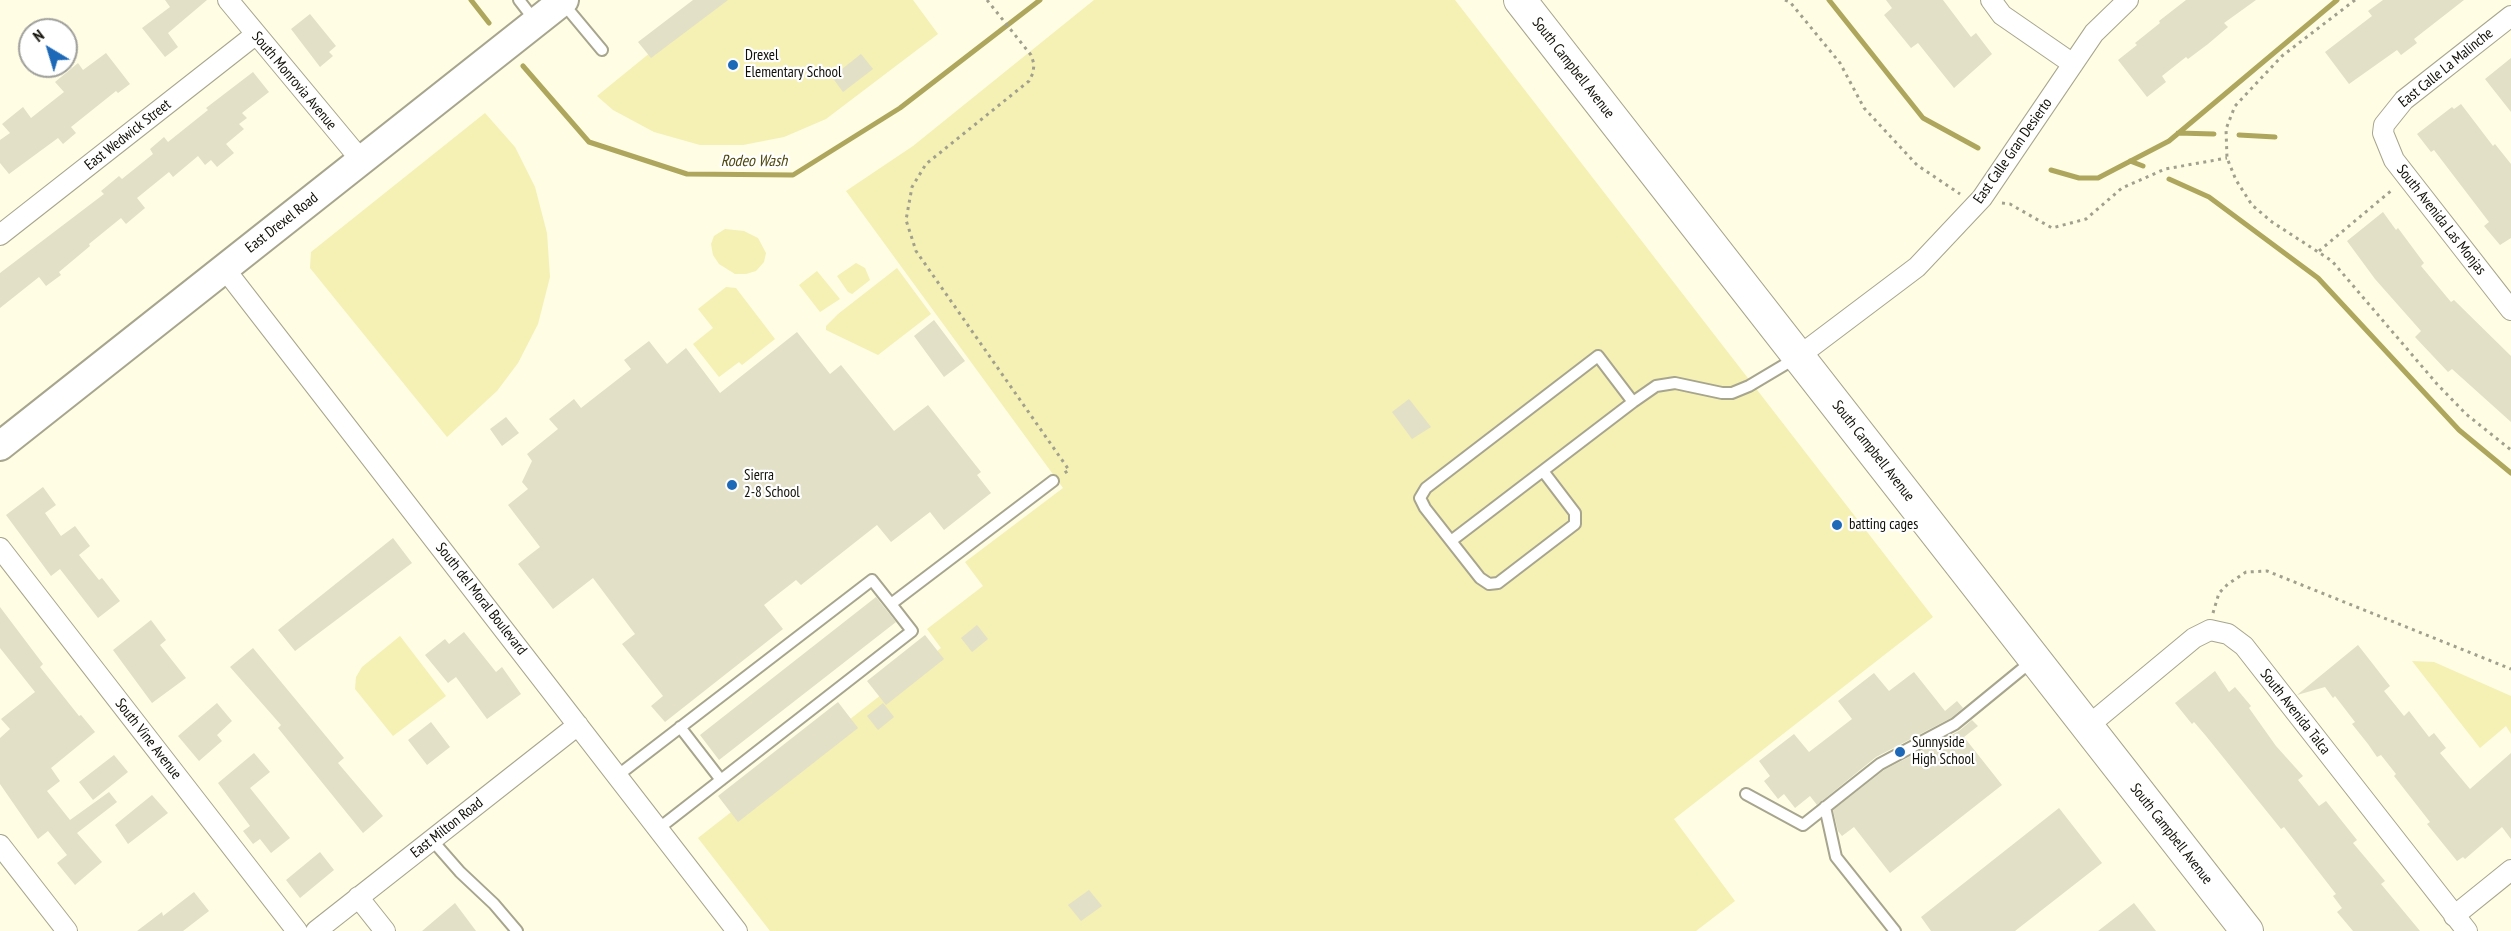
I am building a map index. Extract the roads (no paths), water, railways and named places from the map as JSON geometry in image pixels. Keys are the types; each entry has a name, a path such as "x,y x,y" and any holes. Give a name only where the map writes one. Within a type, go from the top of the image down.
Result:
{"main road":[{"name":"South Campbell Avenue","path":"1520,0 2247,931"}],"street":[{"name":"South Monrovia Avenue","path":"228,0 361,160"},
{"path":"1991,0 2002,15 2073,64"},
{"name":"East Calle Gran Desierto","path":"1799,356 1917,267 1982,198 2094,33 2128,0"},
{"name":"East Drexel Road","path":"0,446 563,1"},
{"name":"East Calle La Malinche","path":"2377,124 2511,16"},
{"name":"East Wedwick Street","path":"0,235 255,35"},
{"name":"South Avenida Las Monjas","path":"2377,124 2394,160 2511,310"},
{"name":"South del Moral Boulevard","path":"224,268 737,931"},
{"name":"South Vine Avenue","path":"0,548 297,931"},
{"name":"South Avenida Talca","path":"2088,726 2194,638 2210,630 2228,634 2244,646 2461,923"},
{"name":"East Milton Road","path":"316,931 578,725"},
{"path":"0,845 68,931"},
{"path":"2461,923 2511,870"},
{"path":"358,897 385,931"}],"lane":[{"path":"519,0 536,22"},
{"path":"563,1 602,50"},
{"path":"1543,471 1575,513 1575,524 1498,583 1489,584 1480,578 1425,508 1420,498 1426,488 1598,356 1633,402"},
{"path":"1451,541 1656,386 1676,383 1732,393 1749,386 1799,356"},
{"path":"891,604 1053,481"},
{"path":"617,776 872,580 912,631 658,829"},
{"path":"1746,794 1803,825 1880,764 1955,724 2035,659"},
{"path":"680,727 721,780"},
{"path":"1825,807 1836,857 1895,931"},
{"path":"432,840 517,931"}],"waterway":[{"path":"471,0 489,23"},
{"name":"Rodeo Wash","path":"523,66 589,142 687,174 793,175 900,108 1040,0"},
{"path":"1829,0 1923,118 1978,148"},
{"path":"2051,170 2079,178 2098,178 2169,141 2337,0"},
{"path":"2178,133 2214,134"},
{"path":"2239,135 2275,137"},
{"path":"2130,161 2143,166"},
{"path":"2169,179 2209,197 2318,278 2459,430 2511,473"}],"place":[{"name":"Drexel Elementary School","path":"733,65"},
{"name":"Sierra 2-8 School","path":"732,485"},
{"name":"batting cages","path":"1837,525"},
{"name":"Sunnyside High School","path":"1900,752"}]}
